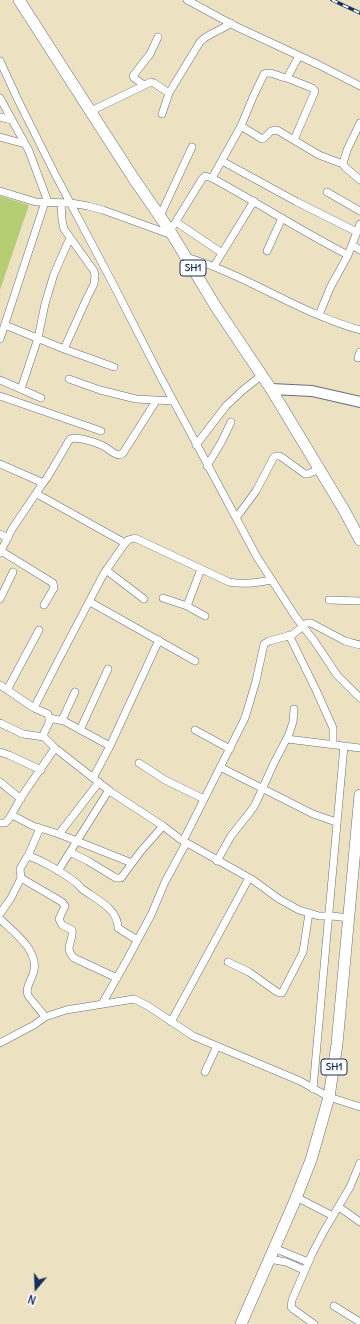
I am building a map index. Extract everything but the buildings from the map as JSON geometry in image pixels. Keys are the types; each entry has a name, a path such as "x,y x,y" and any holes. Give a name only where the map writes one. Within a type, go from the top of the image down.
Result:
{"main road":[{"name":"SH1","path":"19,0 90,111 160,216 173,229 186,257 216,306 271,389 360,540"},
{"name":"SH1","path":"241,1324 311,1160 328,1097 337,1044 360,795"}],"street":[{"path":"187,0 360,86"},
{"path":"162,114 169,93 200,42 222,30 231,23"},
{"path":"144,85 133,76 150,54 158,37"},
{"path":"287,78 299,56"},
{"path":"0,61 18,100 173,401 257,557 271,580 337,675 360,698"},
{"path":"212,178 241,126 264,74 267,72 287,78 312,88 315,91 294,140"},
{"path":"90,111 153,82 169,93"},
{"path":"0,98 25,144 46,202 0,339"},
{"path":"0,117 11,120"},
{"path":"343,164 349,146 360,123"},
{"path":"241,126 262,139 271,131 278,131 322,157 343,164 360,180"},
{"path":"0,137 25,144"},
{"path":"160,216 192,147"},
{"path":"222,161 357,232"},
{"path":"173,229 205,176 212,178 348,254"},
{"path":"0,191 36,202 71,203 103,210 173,229 222,253"},
{"path":"327,192 360,211"},
{"path":"214,266 254,201"},
{"path":"61,202 64,229 94,271 95,281 64,349"},
{"path":"267,250 282,218"},
{"path":"319,315 330,288 348,254 360,224"},
{"path":"21,389 38,338 44,304 54,274 70,238"},
{"path":"352,245 360,250"},
{"path":"186,257 214,266 298,306 360,330"},
{"path":"5,325 114,367"},
{"path":"196,444 226,406 243,390 262,376"},
{"path":"70,379 100,390 136,399 173,401"},
{"path":"0,380 41,398"},
{"path":"271,389 312,391 360,402"},
{"path":"0,396 101,432"},
{"path":"44,604 54,588 53,583 0,552 12,529 37,494 70,439 80,439 96,443 105,447 116,455 120,455 123,453 156,401"},
{"path":"207,466 222,442 231,422"},
{"path":"236,518 256,491 274,457 280,456 305,474 319,469"},
{"path":"0,464 41,482 41,486"},
{"path":"37,494 125,543"},
{"path":"0,534 8,538"},
{"path":"34,708 56,662 90,602 106,570 128,540 135,538 224,580 236,584 258,583 271,580"},
{"path":"186,606 201,569"},
{"path":"106,570 144,599"},
{"path":"0,599 13,572"},
{"path":"163,598 186,606 205,616"},
{"path":"329,600 360,601"},
{"path":"90,602 195,661"},
{"path":"102,1004 138,940 204,799 245,718 256,681 264,644 269,641 292,635 307,623 311,623 345,641 360,645"},
{"path":"7,690 39,630"},
{"path":"288,635 316,690 333,728 333,745"},
{"path":"60,834 96,780 159,640"},
{"path":"80,730 108,669"},
{"path":"0,685 34,708 48,714 49,723 44,733 44,737"},
{"path":"62,720 75,692"},
{"path":"217,861 231,836 250,812 262,789 287,739 293,722 294,709"},
{"path":"49,718 62,720 110,746"},
{"path":"0,723 23,734 44,737 55,748 109,790 184,842 249,878 279,899 299,910 319,916 349,918"},
{"path":"195,730 230,749"},
{"path":"287,739 360,748"},
{"path":"312,1089 321,1009 336,822 344,746"},
{"path":"0,824 9,820 34,778 55,748"},
{"path":"0,752 41,770"},
{"path":"139,763 165,780 204,799"},
{"path":"220,767 313,814 336,822"},
{"path":"0,782 21,799"},
{"path":"58,871 109,790"},
{"path":"12,815 26,823 60,834 132,863"},
{"path":"70,852 119,879 163,826"},
{"path":"0,914 11,898 21,878 20,869 28,856 40,828"},
{"path":"28,856 58,871 102,902 116,916 118,928 138,940"},
{"path":"21,878 62,902 65,906 59,919 62,925 72,930 73,933 68,948 70,954 74,958 117,978"},
{"path":"171,1022 249,878"},
{"path":"228,962 249,972 280,994 303,952 308,913"},
{"path":"0,919 21,938 28,947 34,962 34,969 27,989 28,995 45,1017"},
{"path":"0,1043 34,1025 45,1017 66,1010 134,999 148,1006 193,1036 300,1081 328,1097 360,1107"},
{"path":"205,1072 217,1046"},
{"path":"314,1324 291,1307 292,1300 304,1270 324,1231 357,1181 360,1163"},
{"path":"296,1197 333,1216"},
{"path":"339,1207 360,1222"},
{"path":"274,1248 308,1262"},
{"path":"269,1259 286,1262 304,1270"},
{"path":"334,1306 360,1322"}],"green space":[{"path":"0,196 29,205 0,290"}],"railway":[{"path":"332,0 360,13"}]}
